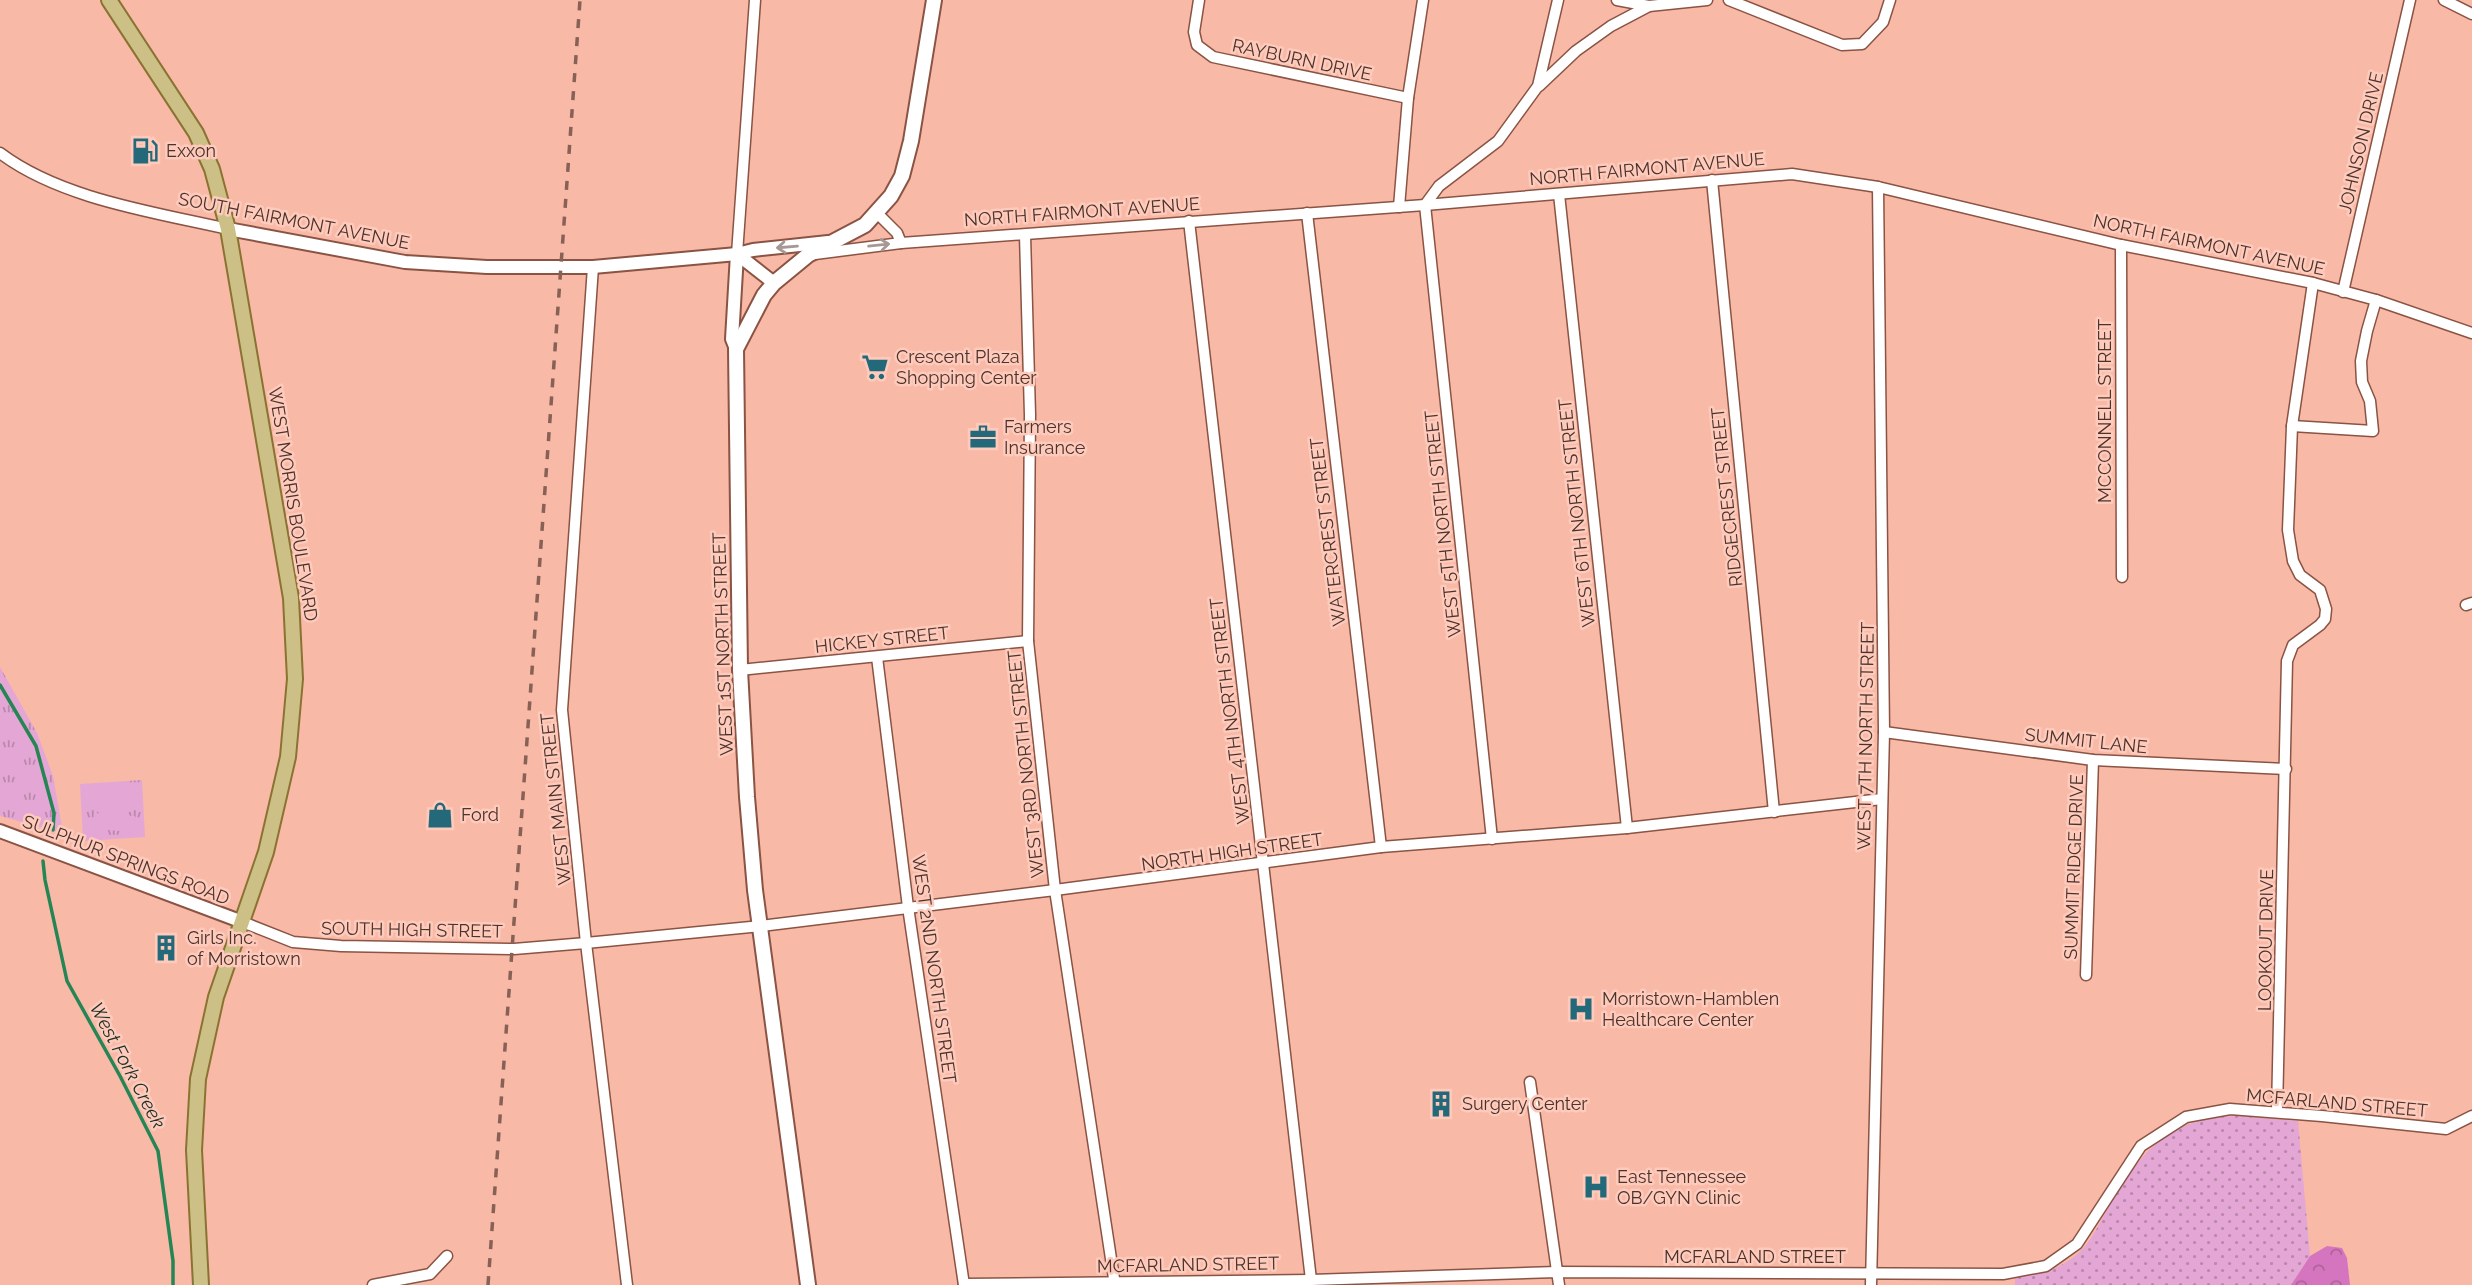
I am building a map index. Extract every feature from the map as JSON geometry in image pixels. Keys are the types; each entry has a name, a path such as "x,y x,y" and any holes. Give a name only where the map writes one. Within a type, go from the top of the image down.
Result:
{"main road":[{"name":"WEST MORRIS BOULEVARD","path":"109,0 196,133 212,169 228,229 291,598 295,679 288,757 266,852 240,921 213,1008 198,1079 194,1150 201,1285"},
{"path":"736,349 764,295 774,283 808,256 856,232 891,196 902,176 911,141 934,0"},
{"name":"WEST 1ST NORTH STREET","path":"736,349 740,670 747,797 761,926 808,1285"}],"street":[{"name":"WEST 1ST NORTH STREET","path":"736,349 732,340 755,0"},
{"name":"RAYBURN DRIVE","path":"1199,0 1194,32 1197,46 1213,57 1408,98"},
{"path":"1399,206 1408,98 1423,0"},
{"path":"1538,86 1558,0"},
{"path":"1616,0 1649,6 1707,0"},
{"path":"1728,0 1842,45 1863,44 1883,22 1890,0"},
{"name":"JOHNSON DRIVE","path":"2343,292 2410,0"},
{"path":"2444,0 2472,14"},
{"path":"1425,205 1439,186 1497,141 1538,86 1576,51 1611,26 1649,6"},
{"name":"SOUTH FAIRMONT AVENUE","path":"0,153 17,165 75,191 228,229 405,262 499,268 593,267"},
{"name":"NORTH FAIRMONT AVENUE","path":"808,256 901,243 1425,205 1791,174 1878,187 2121,245 2313,283 2376,300 2472,333"},
{"name":"RIDGECREST STREET","path":"1712,180 1774,812"},
{"name":"WEST 7TH NORTH STREET","path":"1871,1285 1884,732 1878,187"},
{"name":"WEST 6TH NORTH STREET","path":"1559,194 1627,828"},
{"name":"WEST 5TH NORTH STREET","path":"1425,205 1492,839"},
{"path":"877,213 897,233 901,243"},
{"name":"WATERCREST STREET","path":"1307,213 1381,847"},
{"name":"WEST 4TH NORTH STREET","path":"1189,221 1311,1280"},
{"name":"WEST 3RD NORTH STREET","path":"1025,235 1030,415 1028,641 1055,890 1115,1283"},
{"path":"593,267 836,242"},
{"name":"MCCONNELL STREET","path":"2121,245 2122,577"},
{"path":"737,254 774,283"},
{"name":"WEST MAIN STREET","path":"593,267 562,710 586,943 627,1285"},
{"path":"2313,283 2292,426 2373,431 2370,401 2362,382 2361,362 2376,300"},
{"name":"LOOKOUT DRIVE","path":"2277,1112 2287,661 2293,645 2325,619 2326,609 2319,590 2300,575 2293,561 2288,530 2292,426"},
{"name":"HICKEY STREET","path":"740,670 1028,641"},
{"name":"WEST 2ND NORTH STREET","path":"877,657 908,907 964,1285"},
{"name":"SUMMIT LANE","path":"1884,732 2093,760 2286,769"},
{"name":"SUMMIT RIDGE DRIVE","path":"2087,975 2093,760"},
{"name":"NORTH HIGH STREET","path":"586,943 761,926 1381,847 1627,828 1882,799"},
{"name":"SULPHUR SPRINGS ROAD","path":"0,831 240,921"},
{"name":"SOUTH HIGH STREET","path":"240,921 293,942 341,946 514,948 586,943"},
{"path":"1530,1082 1559,1285"},
{"name":"MCFARLAND STREET","path":"964,1285 1311,1280 1557,1272 2003,1274 2046,1266 2077,1244 2141,1146 2186,1117 2230,1109 2446,1129 2472,1116"},
{"path":"373,1285 430,1274 447,1256"}],"green space":[{"path":"0,667 37,733 53,776 63,833 0,816"},
{"path":"142,780 145,837 83,841 80,784"},
{"path":"94,786 135,789 134,805 93,803"},
{"path":"94,813 135,816 134,832 93,829"},
{"path":"2237,1116 2298,1121 2310,1256 2291,1285 2015,1285 2015,1278 2054,1268 2080,1252 2118,1191 2157,1143 2172,1132 2191,1124 2212,1118"},
{"path":"2327,1246 2342,1248 2347,1258 2350,1285 2291,1285 2310,1256"}],"waterway":[{"name":"West Fork Creek","path":"0,685 36,746 54,813 53,830"},
{"name":"West Fork Creek","path":"43,861 67,981 158,1151 173,1261 173,1285"}],"railway":[{"path":"488,1285 580,0"}],"place":[{"name":"Exxon","path":"145,151"},
{"name":"Crescent Plaza Shopping Center","path":"875,367"},
{"name":"Farmers Insurance","path":"983,437"},
{"name":"Ford","path":"440,815"},
{"name":"Girls Inc. of Morristown","path":"166,948"},
{"name":"Morristown-Hamblen Healthcare Center","path":"1581,1009"},
{"name":"Surgery Center","path":"1441,1104"},
{"name":"East Tennessee OB/GYN Clinic","path":"1596,1187"}]}
